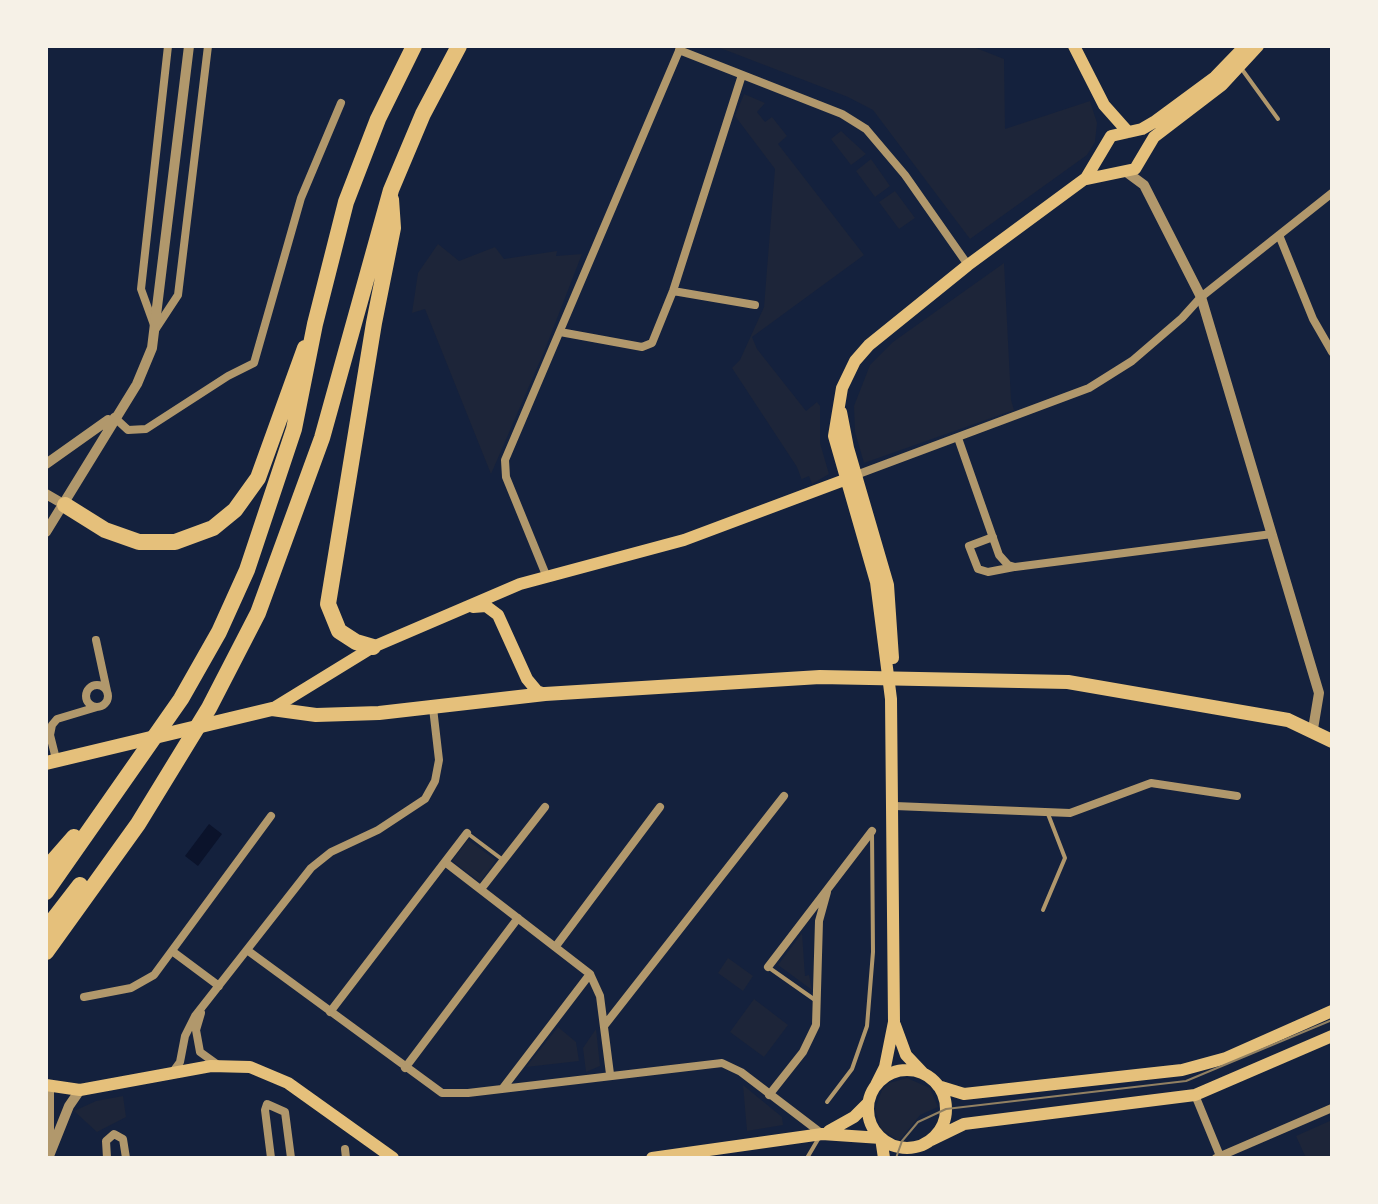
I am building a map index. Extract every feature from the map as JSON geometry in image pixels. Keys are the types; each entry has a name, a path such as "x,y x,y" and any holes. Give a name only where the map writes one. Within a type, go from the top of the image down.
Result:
{"highway":[{"path":"46,892 135,766 204,660 247,570 291,441 315,324 353,183 383,107 414,46"},
{"path":"46,952 138,824 246,641 282,555 322,438 391,190 423,114 459,46"},
{"path":"373,647 356,642 339,631 328,604 376,311 393,228 391,190"},
{"path":"65,505 117,535 151,543 175,542 201,535 225,520 251,490 264,465 315,324"},
{"path":"46,929 192,737"},
{"path":"46,869 135,766"}],"main road":[{"path":"1074,46 1104,105 1129,132 1141,140 1144,156"},
{"path":"1081,183 1100,174 1135,169 1154,137 1245,46"},
{"path":"822,1134 850,1120 868,1103 885,1067 894,1022 895,806 890,677 876,582 851,477 834,436 842,388 855,361 869,345 968,265 1081,183 1094,170 1106,144 1117,133 1148,126 1191,103 1241,68 1258,46"},
{"path":"1104,105 1106,160 1123,172"},
{"path":"51,761 269,710 373,647 520,584 684,540 851,477"},
{"path":"520,584 502,597 502,621 531,686 545,694"},
{"path":"454,613 486,606 502,621"},
{"path":"510,698 520,687 521,666"},
{"path":"269,710 333,716 545,694 820,677 1049,679 1288,720 1313,729 1332,741"},
{"path":"303,690 298,699 303,714"},
{"path":"938,1086 964,1094 1182,1070 1226,1058 1332,1011"},
{"path":"894,1022 906,1055 938,1086 944,1097 945,1117 917,1158"},
{"path":"652,1158 822,1134 881,1138 900,1147 927,1142 964,1124 1195,1095 1332,1036"},
{"path":"48,1086 80,1090 218,1065 263,1070 288,1083 393,1158"},
{"path":"876,1085 884,1077 904,1070 926,1075"},
{"path":"868,1103 870,1121 881,1138 884,1158"}],"street":[{"path":"155,330 141,289 168,46"},
{"path":"46,532 65,505 113,417 137,384 155,330 189,46"},
{"path":"155,330 178,295 208,46"},
{"path":"546,575 504,465 577,285 680,48 842,114 866,129 905,175 968,265"},
{"path":"560,332 647,347 654,340 673,291 742,75"},
{"path":"113,417 128,430 146,429 228,376 254,363 301,198 341,103"},
{"path":"1144,156 1143,176 1148,192 1201,297 1319,693 1313,729"},
{"path":"1123,172 1136,176 1148,192"},
{"path":"851,477 1089,388 1132,361 1182,318 1201,297 1332,193"},
{"path":"1279,235 1313,319 1332,352"},
{"path":"673,291 755,305"},
{"path":"46,464 113,417"},
{"path":"958,438 1003,561 1015,567"},
{"path":"46,494 65,505"},
{"path":"993,537 969,546 978,569 988,572 1272,534"},
{"path":"51,761 50,729 57,719 106,702 107,692 96,640"},
{"path":"70,715 103,668"},
{"path":"87,690 98,685 107,692"},
{"path":"87,690 88,703 97,707"},
{"path":"172,1073 180,1062 189,1026 311,868 331,852 378,830 425,799 435,781 439,760 433,708"},
{"path":"895,806 1048,814 1089,808 1151,783 1237,796"},
{"path":"604,1026 784,796"},
{"path":"481,889 545,807"},
{"path":"556,946 660,807"},
{"path":"84,997 140,984 154,975 271,816"},
{"path":"768,967 872,831"},
{"path":"330,1012 467,833"},
{"path":"445,862 590,974 600,996 610,1074"},
{"path":"769,1095 811,1039 819,1003 819,921 827,892"},
{"path":"405,1068 518,918"},
{"path":"247,950 442,1093 722,1063 741,1072 822,1134"},
{"path":"172,951 219,986"},
{"path":"503,1088 590,974"},
{"path":"204,1005 196,1030 200,1052 218,1065"},
{"path":"48,1086 49,1157"},
{"path":"49,1157 68,1109 80,1090"},
{"path":"1195,1095 1218,1157 1332,1108"},
{"path":"271,1158 265,1110 267,1104 275,1104 285,1112 291,1158"},
{"path":"107,1158 106,1141 114,1134 123,1139 126,1158"}],"lane":[{"path":"1241,68 1278,119"},
{"path":"1043,910 1065,858 1048,814"},
{"path":"827,1102 852,1069 867,1026 873,952 872,831"},
{"path":"467,833 503,860"},
{"path":"768,967 819,1003"},
{"path":"807,1158 822,1134"}],"shaded area":[{"path":"715,46 971,46 1004,59 1005,129 1090,101 1097,123 1095,142 1087,155 970,239 873,110 848,97"},
{"path":"744,94 765,103 757,112 765,122 772,117 787,136 778,144 864,255 752,337 757,349 806,411 817,402 820,406 820,443 829,474 812,484 809,476 802,479 804,486 797,467 732,368 740,360 764,307 775,169 735,116"},
{"path":"841,131 866,154 851,165 831,139"},
{"path":"871,159 890,186 875,197 856,171"},
{"path":"895,191 915,218 899,229 879,202"},
{"path":"438,244 459,261 495,247 504,259 557,251 556,256 582,254 491,474 425,309 412,313 418,273"},
{"path":"1004,263 1014,410 864,463 855,432 854,406 870,365 893,342"},
{"path":"209,824 222,834 198,866 185,856"},
{"path":"468,840 496,860 480,882 452,861"},
{"path":"802,933 805,976 809,975 812,990 778,965"},
{"path":"728,958 753,976 743,991 718,973"},
{"path":"754,999 788,1025 764,1057 730,1032"},
{"path":"558,1027 576,1042 579,1061 526,1067"},
{"path":"596,1029 600,1066 586,1072 583,1048"},
{"path":"907,1078 930,1088 938,1107 920,1115 899,1141 881,1129 875,1109 882,1090 889,1083"},
{"path":"743,1085 782,1117 783,1125 747,1131"},
{"path":"123,1096 126,1117 97,1132 74,1111 96,1101"},
{"path":"1332,1120 1332,1158 1306,1158 1296,1136"}],"tram line":[{"path":"896,1158 902,1141 918,1122 946,1109 1186,1081 1332,1020"}]}
